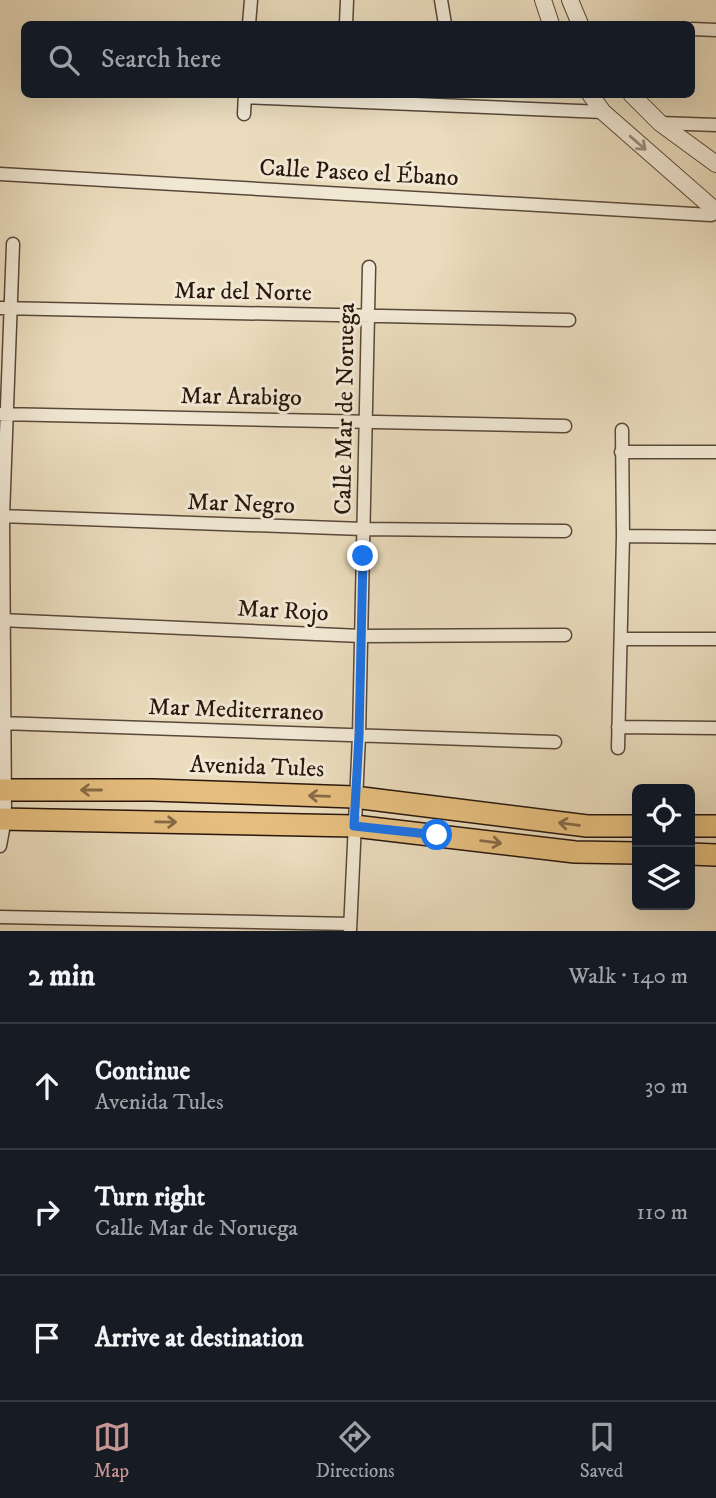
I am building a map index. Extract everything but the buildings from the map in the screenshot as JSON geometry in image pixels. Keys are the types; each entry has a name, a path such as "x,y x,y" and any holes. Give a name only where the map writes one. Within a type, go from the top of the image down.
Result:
{"main road":[{"name":"Avenida Tules","path":"2,790 152,790 354,797 587,826 632,826"},
{"path":"2,819 354,826 575,852 632,853"},
{"path":"695,826 716,826"},
{"path":"695,854 716,855"}],"street":[{"path":"249,21 251,0"},
{"path":"346,21 347,0"},
{"path":"441,0 444,21"},
{"path":"543,0 550,21"},
{"path":"570,0 579,21"},
{"path":"695,29 716,30"},
{"path":"244,114 245,98"},
{"path":"342,98 441,101 603,112"},
{"path":"593,98 603,112 716,212"},
{"path":"635,98 660,123 716,164"},
{"path":"660,123 716,125"},
{"name":"Calle Paseo el Ébano","path":"0,174 711,215 716,212"},
{"path":"0,846 5,309 13,244"},
{"name":"Calle Mar de Noruega","path":"350,928 354,797 359,736 369,267"},
{"name":"Mar del Norte","path":"5,309 569,320"},
{"name":"Mar Arabigo","path":"3,414 565,426"},
{"path":"618,748 623,536 622,430"},
{"path":"621,452 716,452"},
{"name":"Mar Negro","path":"1,516 363,529 565,531"},
{"path":"623,536 716,537"},
{"name":"Mar Rojo","path":"2,620 361,636 565,635"},
{"path":"621,639 716,639"},
{"name":"Mar Mediterraneo","path":"2,722 555,742"},
{"path":"618,727 716,728"},
{"path":"0,917 350,928"}],"route":[{"path":"363,556 354,826 437,835"}]}
